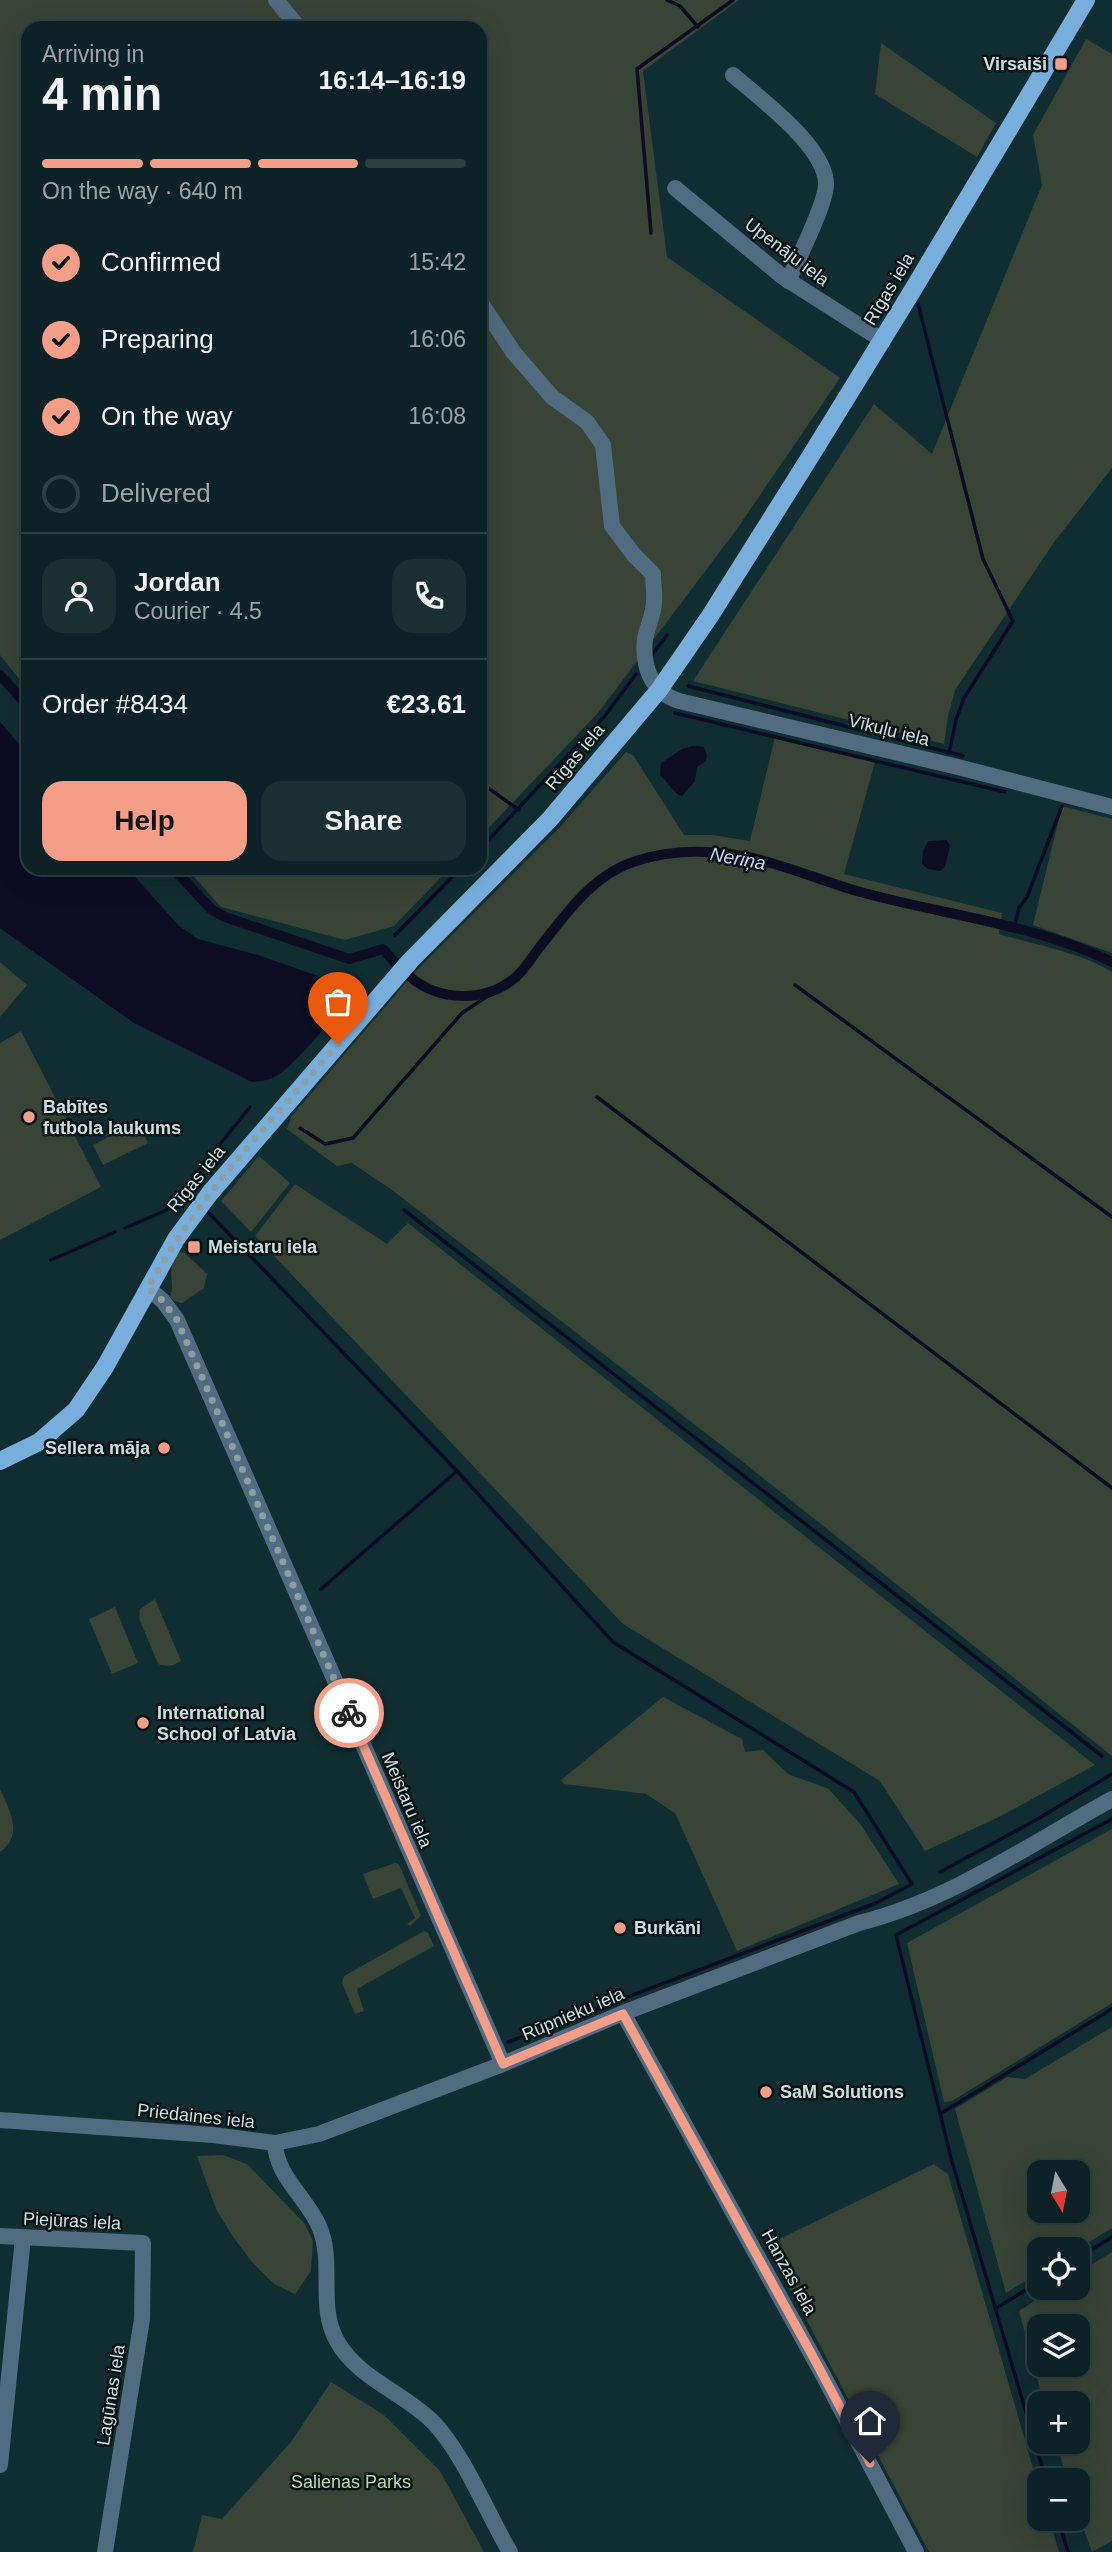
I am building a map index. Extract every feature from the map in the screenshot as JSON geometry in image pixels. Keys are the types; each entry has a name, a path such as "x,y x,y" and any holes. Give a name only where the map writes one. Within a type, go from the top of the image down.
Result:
{"main road":[{"name":"Rīgas iela","path":"0,1461 39,1442 76,1410 105,1367 176,1239 210,1193 410,961 550,819 659,690 710,616 883,340 1086,0"}],"street":[{"path":"276,0 293,21"},
{"path":"733,75 806,141 823,171 826,183 823,198 788,281"},
{"name":"Upenāju iela","path":"675,188 788,281 883,340"},
{"path":"487,313 514,354 552,397 587,422 603,445 612,526 634,555 653,574 654,602 645,640 646,670 659,690"},
{"name":"Vīkuļu iela","path":"659,690 678,701 958,767 1112,807"},
{"name":"Meistaru iela","path":"148,1288 163,1301 177,1320 503,2064"},
{"name":"Rūpnieku iela","path":"275,2143 320,2134 859,1923 933,1898 1112,1799"},
{"name":"Hanzas iela","path":"623,2014 817,2363 916,2552"},
{"name":"Priedaines iela","path":"0,2120 213,2134 275,2143 278,2163 312,2212 324,2240 328,2310 337,2341 359,2367 422,2411 444,2434 510,2552"},
{"name":"Piejūras iela","path":"0,2236 143,2243"},
{"path":"0,2465 23,2238"},
{"name":"Lagūnas iela","path":"105,2552 142,2319 143,2243"}],"green space":[{"path":"0,0 739,0 643,71 667,257 840,378 737,529 598,713 487,830 487,21 21,21 21,681 0,655"},
{"path":"1086,39 1112,54 1112,468 1055,541 955,690 944,744 693,681 874,404 932,454 1042,185 1033,135"},
{"path":"881,43 996,123 977,157 875,94"},
{"path":"775,737 875,762 844,874 1002,913 999,934 1072,954 1112,972 1112,1756 743,1462 392,1190 352,1163 337,1166 287,1129 291,1117 414,973 561,826 626,752 633,755 684,835 713,835 750,841"},
{"path":"1062,806 1112,819 1112,953 1033,925"},
{"path":"192,875 443,875 394,926 345,940 221,907"},
{"path":"0,962 27,985 0,1017"},
{"name":"Babītes futbola laukums","path":"21,1031 101,1187 0,1240 0,1043"},
{"path":"138,1122 148,1143 103,1165 93,1145"},
{"path":"259,1156 290,1183 251,1232 221,1201"},
{"path":"295,1184 387,1244 408,1223 1095,1765 999,1817 925,1851 880,1781 623,1624 255,1236"},
{"path":"178,1252 185,1253 207,1274 204,1288 182,1303 170,1297 172,1266"},
{"path":"155,1599 181,1661 173,1665 158,1664 139,1618 140,1609"},
{"path":"115,1607 138,1663 112,1674 89,1619"},
{"path":"663,1697 742,1739 745,1752 763,1750 788,1774 829,1789 861,1825 899,1884 737,1951 675,1813 646,1794 564,1784 561,1780"},
{"path":"0,1789 11,1814 13,1830 12,1838 0,1852"},
{"path":"1112,1829 1112,2003 952,2101 944,2102 907,1943"},
{"path":"399,1864 421,1916 410,1926 407,1924 415,1918 401,1888 373,1899 363,1874"},
{"path":"424,1931 428,1933 434,1946 357,1989 364,2011 355,2014 342,1983 344,1976"},
{"path":"1112,2027 1112,2228 1090,2242 1090,2237 1027,2237 1027,2280 1006,2293 955,2109 1007,2077 1025,2079"},
{"path":"223,2155 247,2164 305,2224 313,2241 311,2271 295,2294 274,2284 252,2262 216,2209 197,2156"},
{"path":"934,2164 948,2174 1033,2468 1027,2468 1027,2531 1053,2531 1059,2552 929,2552 767,2245"},
{"path":"1112,2252 1112,2541 1092,2552 1084,2531 1090,2531 1090,2468 1064,2468 1060,2454 1090,2454 1090,2391 1041,2391 1037,2377 1090,2377 1090,2314 1027,2314 1027,2340 1019,2311 1036,2300 1090,2300 1090,2266"},
{"name":"Salienas Parks","path":"331,2382 384,2415 440,2471 484,2552 193,2552 202,2515 222,2519 291,2442"}],"water":[{"path":"0,722 21,746 21,875 133,875 179,926 198,939 258,955 338,983 342,999 333,1016 294,1062 272,1078 252,1082 134,1023 0,928"},
{"path":"704,747 706,761 697,767 695,781 682,796 660,775 661,763 682,749"},
{"path":"947,840 950,846 945,867 940,871 928,869 922,864 923,851 928,841"}],"waterway":[{"path":"667,0 680,6 698,27"},
{"path":"651,233 637,69 733,0"},
{"path":"918,304 983,559 1013,621 964,698 949,753"},
{"path":"651,656 667,635"},
{"path":"487,842 604,717 636,674"},
{"name":"Neriņa","path":"0,675 21,698"},
{"path":"688,686 963,756"},
{"path":"675,713 1005,792"},
{"path":"487,787 519,810"},
{"path":"1014,928 1019,908 1027,897 1062,806"},
{"name":"Neriņa","path":"409,976 421,985 448,995 477,995 491,991 519,974 570,909 606,875 647,858 695,852 730,854 763,861 857,891 1051,938 1112,962"},
{"name":"Neriņa","path":"180,875 212,910 225,917 349,959 383,949 396,964"},
{"path":"395,935 454,875"},
{"path":"795,985 1112,1217"},
{"path":"300,1128 325,1144 353,1138 462,1013 500,988"},
{"path":"597,1097 1112,1488"},
{"path":"125,1228 167,1210 250,1107"},
{"path":"404,1210 1102,1756"},
{"path":"208,1212 457,1471 613,1642 854,1792 912,1884 876,1903 508,2042"},
{"path":"51,1260 115,1232"},
{"path":"321,1589 457,1471"},
{"path":"940,1872 1036,1820 1112,1774"},
{"path":"1042,2468 951,2158 896,1935 1112,1819"},
{"path":"940,2114 1112,2009"},
{"path":"1090,2251 1112,2237"},
{"path":"995,2309 1027,2289"},
{"path":"1062,2531 1068,2552"}],"way so far":[{"path":"338,1044 210,1193 176,1239 148,1288 163,1301 177,1320 349,1713"}],"place":[{"name":"Virsaiši","path":"1061,64"},
{"name":"Babītes futbola laukums","path":"29,1117"},
{"name":"Meistaru iela","path":"194,1247"},
{"name":"Sellera māja","path":"164,1448"},
{"name":"International School of Latvia","path":"143,1723"},
{"name":"Burkāni","path":"620,1928"},
{"name":"SaM Solutions","path":"766,2092"}],"route":[{"path":"349,1713 503,2064 623,2014 870,2463"}]}
